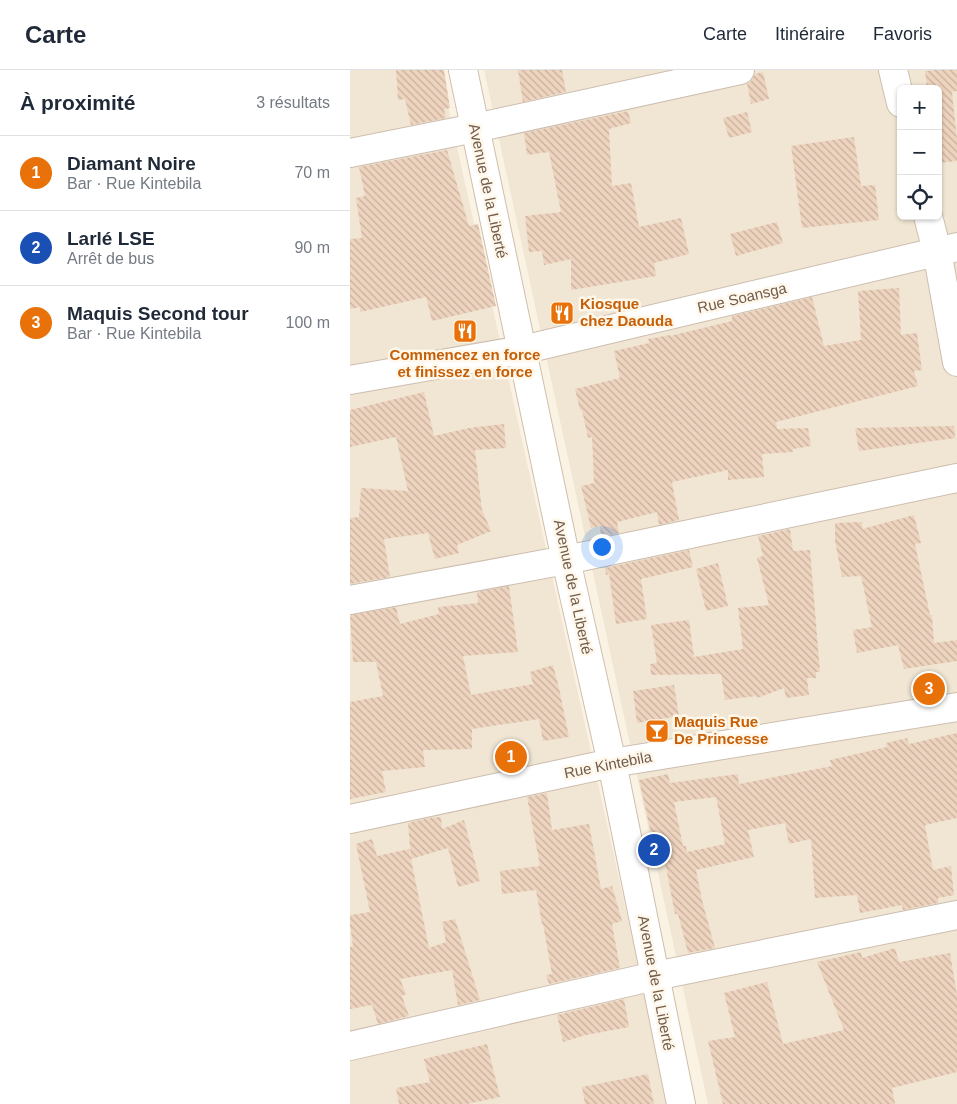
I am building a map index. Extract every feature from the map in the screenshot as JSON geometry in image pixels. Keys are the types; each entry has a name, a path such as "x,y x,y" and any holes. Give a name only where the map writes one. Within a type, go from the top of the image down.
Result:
{"street":[{"name":"Avenue de la Liberté","path":"463,70 566,560 612,763 681,1104"},
{"path":"350,153 475,128 740,70"},
{"path":"893,70 897,86"},
{"path":"930,220 947,249 957,362"},
{"name":"Rue Soansga","path":"350,380 522,350 947,249"},
{"path":"350,600 566,560 957,478"},
{"name":"Rue Kintebila","path":"350,819 612,763 957,707"},
{"path":"350,1046 655,976 957,915"}],"shaded area":[{"path":"350,70 440,70 669,1104 350,1104"},
{"path":"484,70 957,70 957,1104 708,1104"}],"building":[{"path":"396,70 444,70 450,108 444,109 446,118 411,125 405,99 398,100"},
{"path":"518,70 562,70 566,92 523,102"},
{"path":"957,70 957,91 952,92 957,139 957,161 942,163 942,85 927,85 925,71"},
{"path":"763,72 769,99 751,104 747,84 755,74"},
{"path":"628,111 631,123 609,129 612,186 631,183 639,227 681,218 689,254 654,263 656,276 571,290 571,259 544,265 542,251 529,252 525,216 561,212 549,152 527,155 524,133"},
{"path":"747,112 752,132 729,138 723,118"},
{"path":"854,137 861,186 875,185 879,220 802,228 791,146"},
{"path":"447,150 469,226 478,224 496,306 432,321 426,297 360,312 360,307 350,309 350,239 362,238 356,198 365,196 359,167"},
{"path":"777,222 783,243 736,256 730,234"},
{"path":"899,288 901,335 917,333 922,370 914,371 918,386 776,422 777,429 808,428 811,446 793,449 793,452 762,454 764,477 728,480 728,470 672,482 679,520 659,525 657,512 617,522 619,533 601,537 600,526 591,528 581,486 594,483 592,437 588,438 575,389 620,378 614,351 649,343 648,339 670,336 732,321 732,316 812,297 824,346 861,340 858,291"},
{"path":"424,392 434,436 469,428 504,424 506,448 475,450 482,510 491,531 457,545 459,553 435,559 428,533 384,539 390,577 350,584 350,518 359,517 361,488 408,491 396,437 350,447 350,410"},
{"path":"954,426 955,438 859,451 855,428"},
{"path":"914,515 921,543 915,544 930,615 932,615 934,643 957,640 957,661 904,669 898,645 857,653 853,630 872,627 861,576 842,577 835,541 835,523 862,522 862,529"},
{"path":"790,529 793,551 810,550 820,672 816,672 816,678 807,678 809,695 786,698 784,688 757,698 756,696 725,700 721,674 651,675 650,664 657,663 651,625 689,620 694,657 743,649 738,608 769,605 757,558 763,556 758,536"},
{"path":"689,550 693,567 641,579 647,619 616,624 609,574 606,575 605,568"},
{"path":"718,563 728,606 706,611 696,569"},
{"path":"509,586 518,652 463,656 471,695 533,684 530,672 553,665 569,737 543,741 539,719 472,729 472,749 423,750 425,767 382,771 386,792 350,799 350,702 383,696 376,662 353,662 350,615 396,607 400,624 439,614 438,607 478,603 477,592"},
{"path":"674,685 679,716 637,723 633,691"},
{"path":"957,733 957,818 925,825 933,870 951,866 954,895 938,898 938,903 903,910 902,905 860,913 857,895 815,898 811,839 789,844 785,823 748,830 754,857 696,870 715,948 688,953 678,914 675,914 660,836 652,838 639,780 668,774 670,783 738,774 739,784 832,766 830,760 887,747 886,743 907,738 909,744","holes":["716,797 725,844 687,852 686,846 683,846 674,802"]},
{"path":"547,793 552,830 589,824 601,889 612,886 622,921 612,924 620,968 549,984 546,975 552,974 536,890 502,894 500,871 540,866 527,797"},
{"path":"441,817 442,829 464,820 480,881 458,887 448,848 411,859 408,823"},
{"path":"372,839 377,856 409,849 429,948 446,942 442,922 455,919 480,1000 458,1005 452,970 400,979 406,994 402,996 409,1016 378,1024 372,1005 350,1009 350,947 353,946 350,915 370,912 356,844"},
{"path":"895,948 899,962 950,953 957,995 957,1072 892,1088 895,1104 723,1104 708,1041 735,1037 724,993 767,982 783,1044 844,1030 817,962 861,952 862,958"},
{"path":"624,999 629,1027 586,1035 563,1042 557,1015"},
{"path":"487,1044 500,1097 467,1104 399,1104 396,1088 430,1082 424,1059"},
{"path":"648,1074 654,1104 585,1104 582,1087"}],"place":[{"name":"Kiosque chez Daouda","path":"562,313"},
{"name":"Commencez en force et finissez en force","path":"465,331"},
{"name":"Maquis Second tour","path":"929,689"},
{"name":"Maquis Rue De Princesse","path":"657,731"},
{"name":"Diamant Noire","path":"511,757"},
{"name":"Larlé LSE","path":"654,850"}]}
